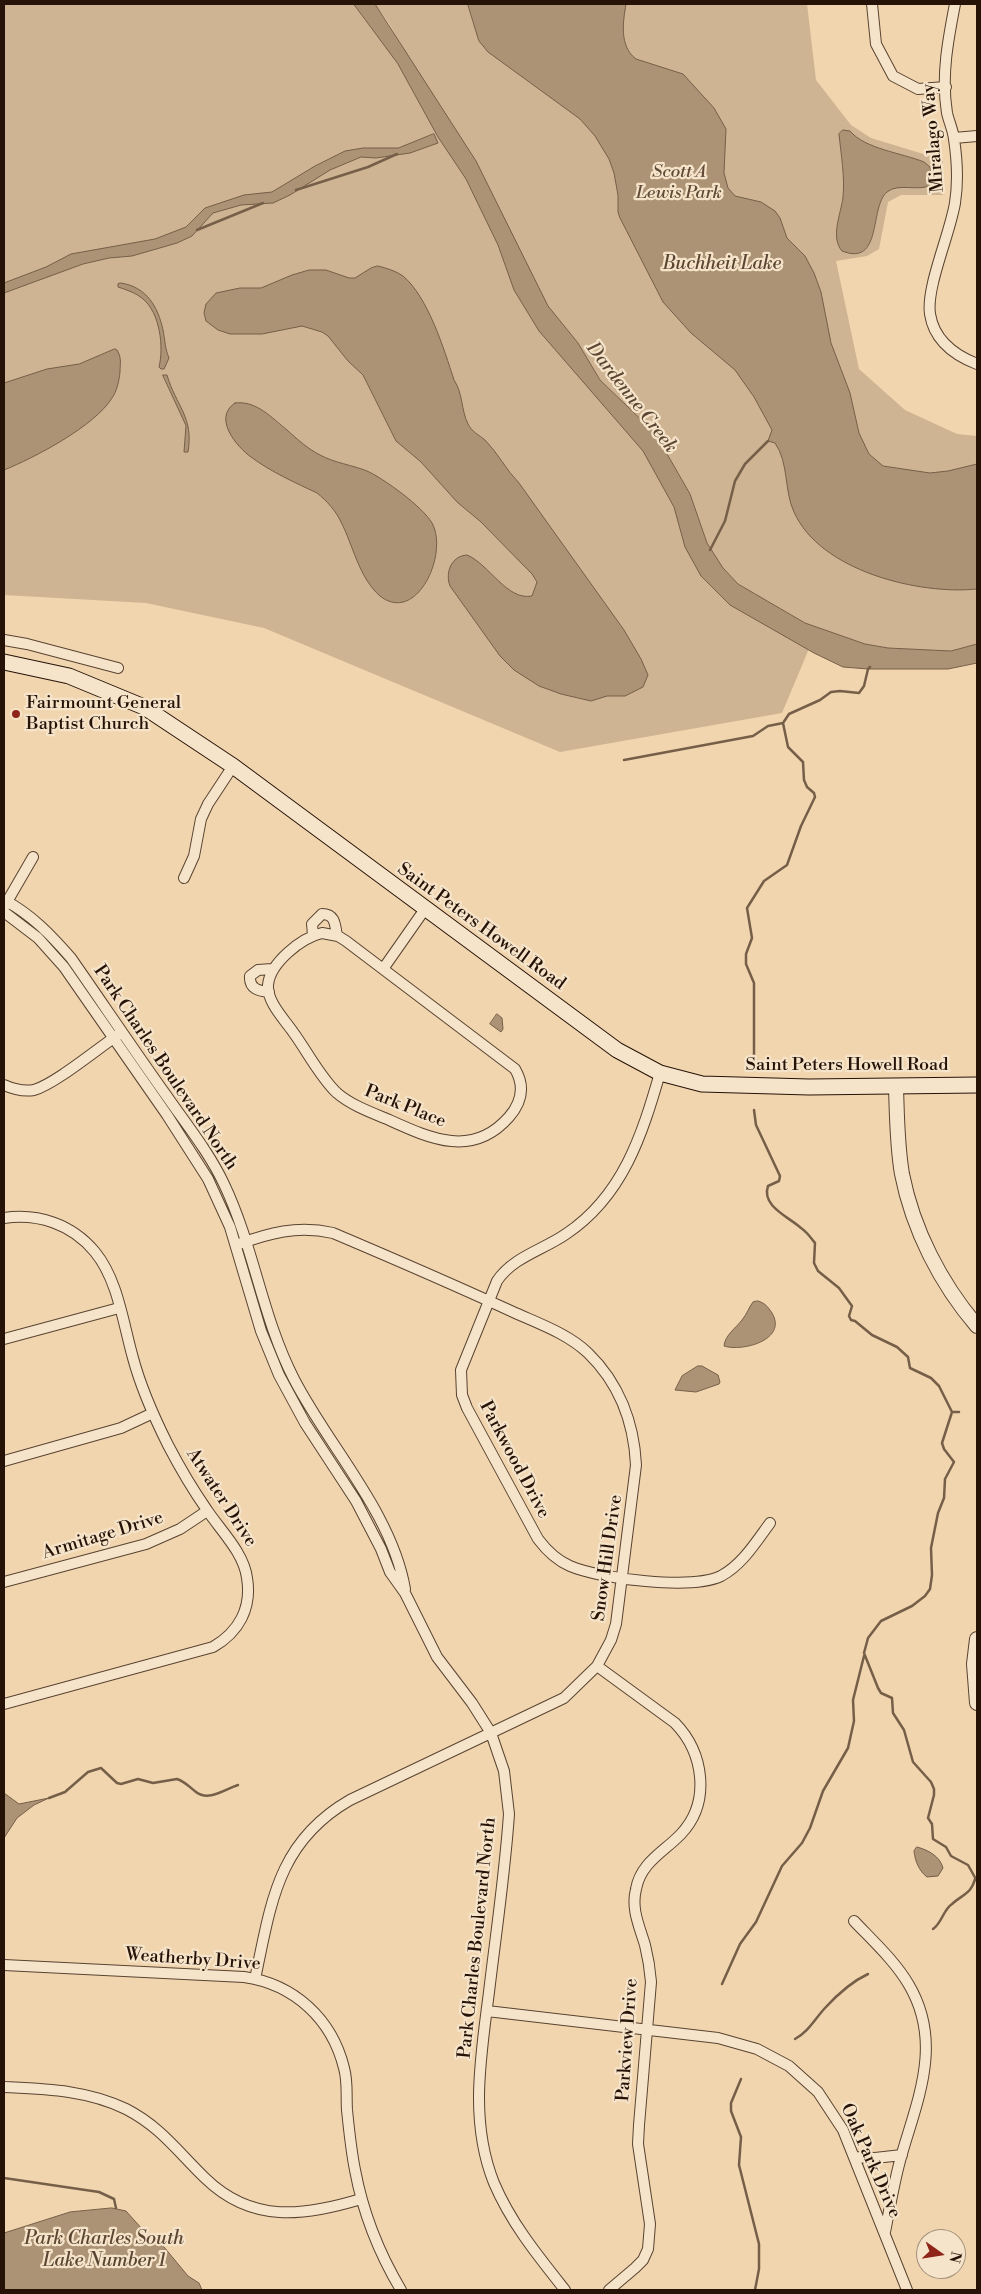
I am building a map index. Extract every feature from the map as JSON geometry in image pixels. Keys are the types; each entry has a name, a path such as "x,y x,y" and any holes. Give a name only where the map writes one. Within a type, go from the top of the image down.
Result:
{"main road":[{"name":"Saint Peters Howell Road","path":"4,662 69,676 144,707 233,766 617,1050 660,1072 702,1084 896,1087 977,1085"}],"street":[{"path":"872,4 876,44 893,76 918,89 946,87"},
{"name":"Miralago Way","path":"955,4 945,56 947,112 954,138 957,191 929,304 930,316 943,342 954,353 977,364"},
{"path":"954,138 977,136"},
{"path":"4,640 27,644 118,668"},
{"path":"184,878 194,856 201,819 208,804 233,766"},
{"path":"5,905 33,857"},
{"name":"Park Charles Boulevard North","path":"5,905 27,914 71,958 211,1159 234,1206 274,1335 302,1394 359,1484 383,1528 401,1567 405,1593"},
{"name":"Park Charles Boulevard North","path":"5,905 52,953 199,1163 220,1202 236,1245 261,1331 291,1400 356,1501 381,1549 390,1572 405,1593 437,1657 472,1703 490,1733 504,1772 509,1814 479,2077 478,2106 487,2162 502,2200 513,2221 565,2290"},
{"path":"383,969 425,909"},
{"path":"313,935 312,924 322,914 328,914 332,918 337,936"},
{"path":"272,969 258,970 250,976 250,981 257,991 269,992 268,986 272,969 276,963 313,935 322,932 337,936"},
{"name":"Park Place","path":"269,992 273,1003 330,1086 347,1100 431,1138 454,1142 477,1139 489,1133 507,1119 519,1102 522,1084 516,1068 337,936"},
{"path":"4,1085 24,1091 35,1090 123,1032"},
{"name":"Parkwood Drive","path":"660,1072 634,1153 614,1187 601,1204 567,1234 504,1271 489,1301 461,1370 462,1395 467,1408 526,1519 548,1551 559,1560 578,1569 623,1578 676,1583 696,1583 710,1580 721,1576 741,1560 770,1523"},
{"path":"896,1087 900,1159 914,1216 929,1252 945,1282 977,1326"},
{"name":"Atwater Drive","path":"4,1218 36,1217 53,1222 83,1239 104,1266 112,1282 133,1360 153,1413 192,1488 244,1563 247,1577 247,1607 234,1631 213,1647 4,1704"},
{"name":"Snow Hill Drive","path":"236,1245 296,1229 314,1229 333,1233 489,1301 568,1338 587,1352 613,1384 622,1401 632,1429 636,1466 616,1624 611,1640 597,1666 587,1678 564,1698 350,1800 323,1818 297,1847 279,1879 255,1979"},
{"path":"4,1339 119,1308"},
{"path":"291,1400 302,1394"},
{"path":"4,1460 121,1428 153,1413"},
{"name":"Armitage Drive","path":"4,1582 146,1544 180,1529 207,1511"},
{"path":"977,1639 974,1664 977,1703"},
{"name":"Parkview Drive","path":"597,1666 679,1728 691,1743 700,1770 700,1796 690,1822 678,1837 644,1868 636,1888 635,1912 649,1962 651,1982 638,2125 639,2152 650,2224 648,2249 643,2260 609,2290"},
{"path":"854,1921 899,1970 918,2002 924,2020 927,2059 924,2077 902,2154 885,2232"},
{"name":"Weatherby Drive","path":"4,1965 255,1979 270,1983 298,1997 323,2022 332,2036 344,2069 351,2147 361,2199 373,2234 401,2290"},
{"name":"Oak Park Drive","path":"487,2011 739,2042 774,2056 805,2079 818,2092 843,2130 907,2290"},
{"path":"4,2087 72,2092 110,2102 126,2109 144,2119 175,2145 206,2179 220,2191 238,2201 257,2208 278,2213 313,2212 361,2199"},
{"path":"854,2157 875,2158 902,2154"}],"green space":[{"name":"Scott A Lewis Park","path":"4,4 366,4 421,79 388,22 375,4 807,4 816,80 851,125 871,138 943,160 943,195 901,195 888,202 879,249 867,256 836,261 859,369 905,410 957,434 977,436 977,644 951,651 888,648 865,644 805,623 738,584 723,568 707,543 690,494 655,433 600,380 578,343 554,314 665,475 721,578 811,644 782,713 560,752 264,628 146,603 4,595"}],"water":[{"path":"354,4 375,4 476,161 548,306 578,343 600,380 655,433 690,494 707,543 723,568 738,584 805,623 865,644 888,648 951,651 977,644 977,663 948,669 868,669 843,667 814,653 730,605 701,576 685,547 674,507 643,451 539,331 514,290 498,245 466,179 438,137 398,64"},
{"name":"Buchheit Lake","path":"468,4 626,4 624,33 627,47 631,54 636,59 683,74 714,108 726,129 724,173 728,188 735,196 761,202 775,211 780,218 787,238 805,256 821,292 831,343 850,393 859,433 869,454 883,466 930,473 977,464 977,589 928,588 900,583 874,575 848,564 825,550 807,532 794,512 782,459 775,443 768,441 772,430 754,397 735,370 691,333 663,302 620,218 614,173 609,159 595,136 580,119 488,52 479,41"},
{"path":"843,130 850,131 874,146 924,162 930,167 932,178 929,186 918,188 902,187 891,189 887,192 878,210 870,243 864,251 855,254 842,251 837,239 837,225 843,197 843,173 839,134"},
{"path":"434,134 438,143 410,153 376,158 361,157 330,170 290,195 273,203 241,205 213,213 192,236 177,243 132,256 109,258 83,264 4,293 4,283 46,267 71,254 155,239 186,227 205,208 244,195 272,192 315,166 345,151 363,148 398,148"},
{"path":"378,266 403,276 420,297 440,339 459,390 468,424 490,445 519,483 624,630 648,675 643,687 625,696 607,696 591,701 561,694 539,686 514,670 500,656 450,586 449,571 457,558 467,555 483,566 514,593 532,596 537,582 532,574 481,522 457,502 421,462 396,441 363,375 348,361 328,336 322,332 302,326 262,334 230,334 218,330 206,321 204,313 206,304 216,293 240,288 261,288 309,270 326,270 349,278 355,278"},
{"path":"121,283 138,289 150,299 158,314 169,358 164,369 159,367 161,340 157,321 149,305 140,297 118,287 118,284"},
{"path":"115,349 119,353 120,358 119,379 114,395 104,409 63,440 31,458 4,470 4,383 47,369 79,364"},
{"path":"163,375 167,375 186,420 189,430 188,452 184,452 186,426"},
{"path":"235,403 250,404 257,407 316,453 374,475 392,486 427,516 432,523 436,536 436,551 433,567 426,582 417,594 406,601 394,602 380,596 373,589 357,561 339,518 328,503 317,493 259,462 239,446 226,424 226,416 229,409"},
{"path":"497,1014 502,1018 503,1029 501,1032 490,1024"},
{"path":"758,1301 766,1305 772,1313 775,1322 774,1330 769,1337 761,1342 741,1347 724,1346 729,1335 744,1318 753,1302"},
{"path":"698,1366 702,1366 718,1375 719,1384 696,1392 675,1390 682,1376"},
{"path":"4,1793 19,1804 49,1798 34,1805 17,1818 4,1838"},
{"path":"917,1847 929,1852 939,1860 943,1868 938,1876 927,1877 922,1872 914,1851"},
{"name":"Park Charles South Lake Number 1","path":"112,2208 126,2211 143,2230 164,2247 188,2276 199,2283 202,2290 4,2290 4,2233 70,2212"}],"waterway":[{"path":"296,190 368,167 397,154"},
{"path":"197,230 263,203"},
{"path":"710,550 725,521 735,481 745,464 768,441"},
{"path":"754,1059 754,983 746,964 746,954 752,938 747,908 764,881 787,865 801,826 815,797 804,780 803,762 788,747 783,723 789,714 820,700 831,692 859,693 864,686 870,667"},
{"path":"624,760 753,736 768,726 783,723"},
{"path":"754,1110 756,1125 780,1176 779,1181 768,1186 767,1193 772,1205 805,1231 815,1243 814,1263 818,1271 839,1288 852,1306 849,1316 851,1320 855,1321 872,1335 897,1347 908,1357 910,1368 931,1378 939,1386 952,1412 942,1443 944,1449 954,1462 945,1479 944,1498 938,1513 931,1548 932,1575 930,1589 925,1596 912,1606 881,1621 868,1638 864,1653 881,1693 892,1698 893,1713 904,1730 913,1762 931,1782 934,1789 928,1818 932,1824 933,1839 946,1847 951,1856 968,1865 977,1881"},
{"path":"952,1412 959,1412"},
{"path":"722,1984 740,1944 756,1922 782,1866 802,1843 810,1828 823,1791 848,1748 854,1721 853,1700 864,1656"},
{"path":"49,1798 65,1792 88,1772 101,1768 117,1783 121,1784 138,1779 153,1783 177,1779 201,1795 206,1796 217,1794 238,1785"},
{"path":"933,1929 949,1907 969,1891 975,1879"},
{"path":"795,2039 808,2029 839,1994 868,1974"},
{"path":"741,2079 731,2103 731,2111 741,2137 739,2165 759,2244 759,2269 755,2290"},
{"path":"4,2178 99,2192 114,2199 116,2208"}],"place":[{"name":"Fairmount General Baptist Church","path":"16,714"}],"water label":[{"name":"Dardenne Creek","path":"631,398"}]}
